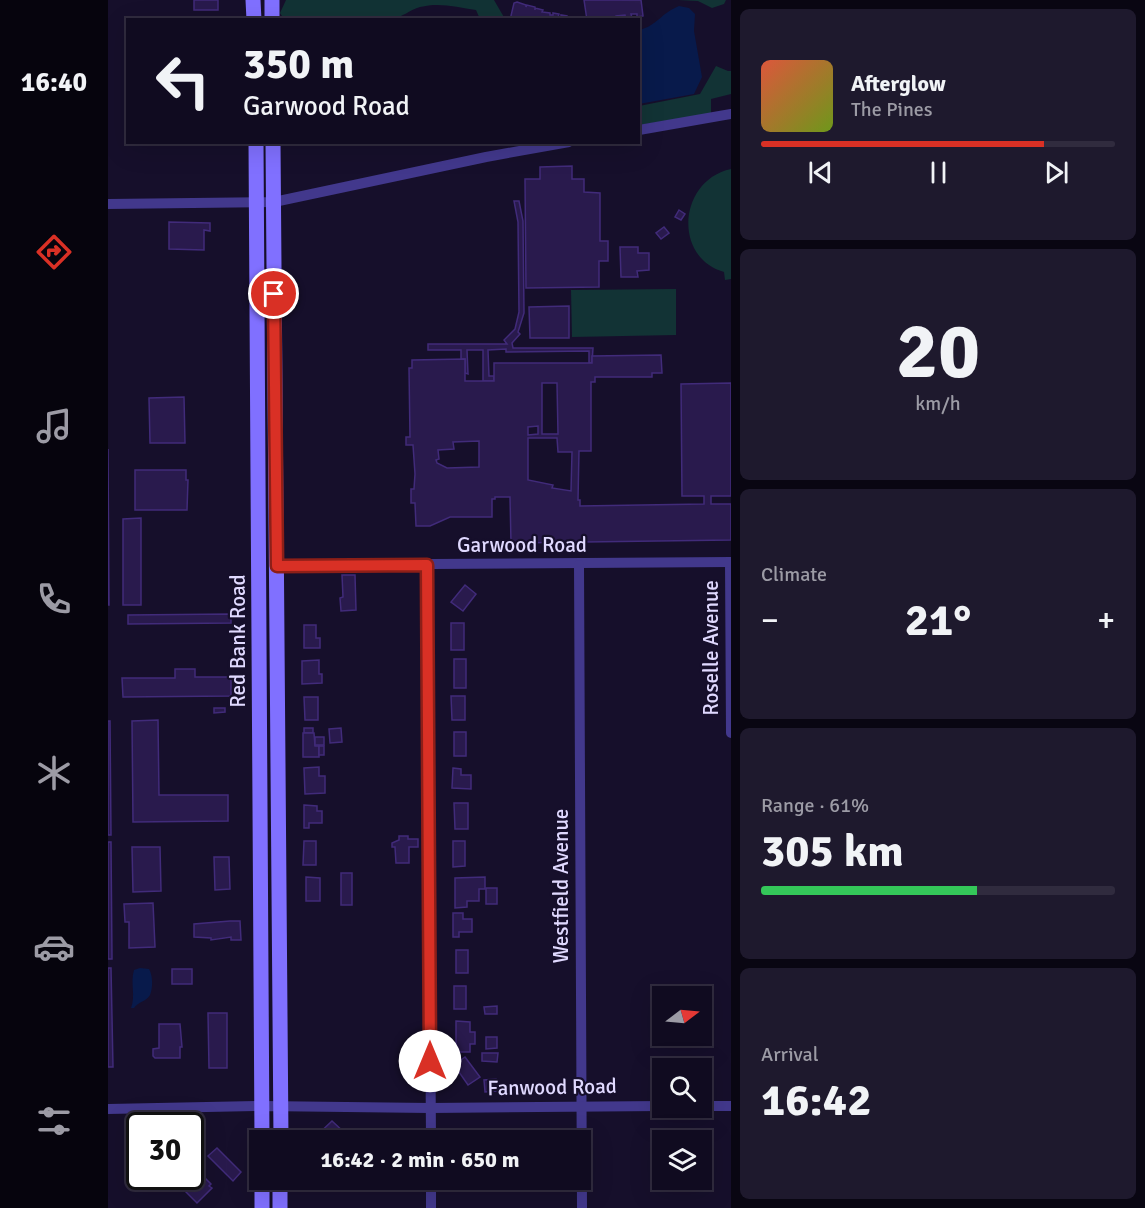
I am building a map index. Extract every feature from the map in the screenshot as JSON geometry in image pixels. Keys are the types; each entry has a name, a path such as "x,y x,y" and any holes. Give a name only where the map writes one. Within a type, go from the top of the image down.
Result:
{"main road":[{"path":"253,0 254,18"},
{"path":"272,0 273,18"},
{"name":"Red Bank Road","path":"255,144 262,1130"},
{"name":"Red Bank Road","path":"273,144 281,1130"},
{"path":"258,543 277,566"},
{"path":"259,608 277,633"},
{"path":"262,1190 262,1208"},
{"path":"280,1190 280,1208"}],"street":[{"path":"640,130 731,114"},
{"path":"108,204 274,202 558,144"},
{"name":"Garwood Road","path":"277,566 730,562"},
{"name":"Roselle Avenue","path":"730,562 731,733"},
{"path":"427,565 430,1130"},
{"name":"Westfield Avenue","path":"579,565 582,1208"},
{"name":"Fanwood Road","path":"108,1109 262,1106 430,1108 652,1106"},
{"path":"712,1106 731,1106"},
{"path":"431,1190 431,1208"}],"green space":[{"path":"286,0 494,0 504,18 480,18 476,10 434,5 420,7 396,18 283,18 280,13"},
{"path":"678,0 726,0 724,4 712,8 698,1"},
{"path":"716,66 731,71 731,94 711,99 711,114 640,125 640,106 700,94"},
{"path":"731,169 731,279 725,280 724,272 707,264 696,251 690,236 689,219 692,202 701,188 714,176"},
{"path":"676,289 676,335 572,337 571,290"}],"water":[{"path":"679,6 689,8 695,14 694,31 702,77 694,94 640,104 640,30 650,26"},
{"path":"149,969 152,982 151,992 147,999 131,1008 134,970"}],"building":[{"path":"194,0 218,0 218,10 194,10"},
{"path":"584,0 641,0 643,16 637,17 637,14 631,14 632,18 626,18 625,15 616,16 616,18 587,18"},
{"path":"514,3 535,7 550,15 559,14 558,17 567,16 567,18 510,18"},
{"path":"572,166 572,179 584,179 584,192 600,193 600,241 608,241 608,261 599,261 599,287 526,288 525,179 540,179 540,167"},
{"path":"514,201 519,201 523,221 524,313 518,332 520,334 512,343 513,348 593,348 592,363 589,363 589,351 506,352 506,349 488,350 489,376 494,376 494,381 483,381 483,350 467,350 468,374 465,373 465,359 461,359 461,350 428,350 428,344 507,344 504,340 515,329 519,312 518,222"},
{"path":"679,210 685,214 681,220 675,217"},
{"path":"169,222 210,223 210,231 204,230 204,250 169,249"},
{"path":"664,227 669,233 661,239 656,233"},
{"path":"620,247 638,247 638,253 649,253 649,270 637,271 638,277 621,277"},
{"path":"569,306 569,338 530,338 529,307"},
{"path":"661,355 662,373 652,373 652,377 595,377 595,382 591,382 591,451 579,451 578,500 580,500 580,506 704,504 704,496 682,496 681,384 731,383 731,496 711,496 711,504 731,504 731,540 511,543 510,497 492,499 492,517 450,517 430,526 416,526 415,503 411,503 411,489 414,489 415,474 413,445 406,445 406,437 410,437 409,368 412,368 412,360 465,359 465,381 494,381 494,363 592,363 592,356","holes":["542,383 557,383 558,434 542,434","538,426 538,434 528,435 528,427","528,438 557,438 558,452 572,452 571,491 552,488 553,485 528,480","479,441 479,467 447,468 437,463 438,450 454,449 453,442"]},
{"path":"184,397 185,443 150,443 149,398"},
{"path":"108,449 109,605 108,605"},
{"path":"135,470 186,470 187,510 135,510"},
{"path":"141,518 141,605 123,605 123,519"},
{"path":"342,575 355,575 356,610 341,611"},
{"path":"465,585 476,594 463,611 451,602"},
{"path":"231,614 231,623 128,624 128,615"},
{"path":"451,623 464,623 464,650 451,650"},
{"path":"304,625 316,625 316,638 320,638 320,648 304,648"},
{"path":"454,659 466,659 466,688 454,688"},
{"path":"319,660 319,674 322,674 322,683 302,684 302,661"},
{"path":"175,669 195,669 195,677 231,677 231,696 123,697 122,678 175,678"},
{"path":"451,696 465,696 465,720 452,720"},
{"path":"304,697 318,697 318,720 305,720"},
{"path":"214,708 225,708 225,712 214,713"},
{"path":"158,720 159,795 228,795 228,821 133,822 132,721"},
{"path":"108,721 110,721 111,835 108,835"},
{"path":"304,728 313,728 313,733 304,733"},
{"path":"341,728 342,742 330,743 329,729"},
{"path":"454,732 466,732 466,756 454,756"},
{"path":"303,733 314,733 315,746 319,746 319,757 303,757"},
{"path":"315,737 324,737 324,745 315,745"},
{"path":"319,746 324,746 324,755 319,755"},
{"path":"319,767 319,776 325,776 325,793 305,794 304,768"},
{"path":"453,768 461,769 461,775 471,775 471,789 452,788"},
{"path":"454,803 468,803 468,829 455,829"},
{"path":"304,805 317,806 317,811 322,811 322,823 309,823 309,828 304,828"},
{"path":"399,836 418,839 418,847 409,847 409,863 396,863 395,847 392,847 392,843 399,840"},
{"path":"304,841 316,841 316,865 303,865"},
{"path":"453,841 465,841 465,866 453,867"},
{"path":"108,842 111,842 112,959 108,959"},
{"path":"132,847 160,847 161,891 133,892"},
{"path":"214,857 229,857 230,889 215,890"},
{"path":"341,873 352,873 352,905 341,905"},
{"path":"306,877 320,878 320,901 306,901"},
{"path":"485,877 485,889 479,889 479,901 467,901 467,907 455,908 455,878"},
{"path":"486,888 497,888 497,904 486,904"},
{"path":"153,903 155,947 129,948 129,922 125,922 124,904"},
{"path":"453,913 463,913 463,919 472,919 472,932 459,932 459,937 453,937"},
{"path":"240,921 241,940 231,940 231,937 211,940 211,938 194,937 194,924"},
{"path":"456,950 468,950 468,973 456,973"},
{"path":"108,968 111,968 113,1067 108,1067"},
{"path":"172,969 192,969 192,984 172,984"},
{"path":"454,986 466,986 466,1009 454,1009"},
{"path":"497,1006 497,1014 485,1014 484,1007"},
{"path":"208,1013 227,1013 227,1068 209,1068"},
{"path":"456,1021 470,1022 470,1032 475,1032 475,1044 470,1044 470,1052 456,1052"},
{"path":"159,1024 180,1024 182,1047 180,1047 180,1058 155,1058 153,1056 153,1049 159,1048"},
{"path":"486,1037 497,1037 497,1048 486,1049"},
{"path":"482,1053 498,1053 497,1062 482,1061"},
{"path":"465,1057 480,1077 468,1085 454,1065"},
{"path":"496,1079 497,1091 485,1092 484,1080"},
{"path":"332,1121 342,1130 322,1130"},
{"path":"217,1148 241,1172 233,1181 208,1156"},
{"path":"204,1177 212,1188 197,1203 184,1190 204,1190"}],"route":[{"path":"274,294 277,566 427,565 430,1061"}]}
